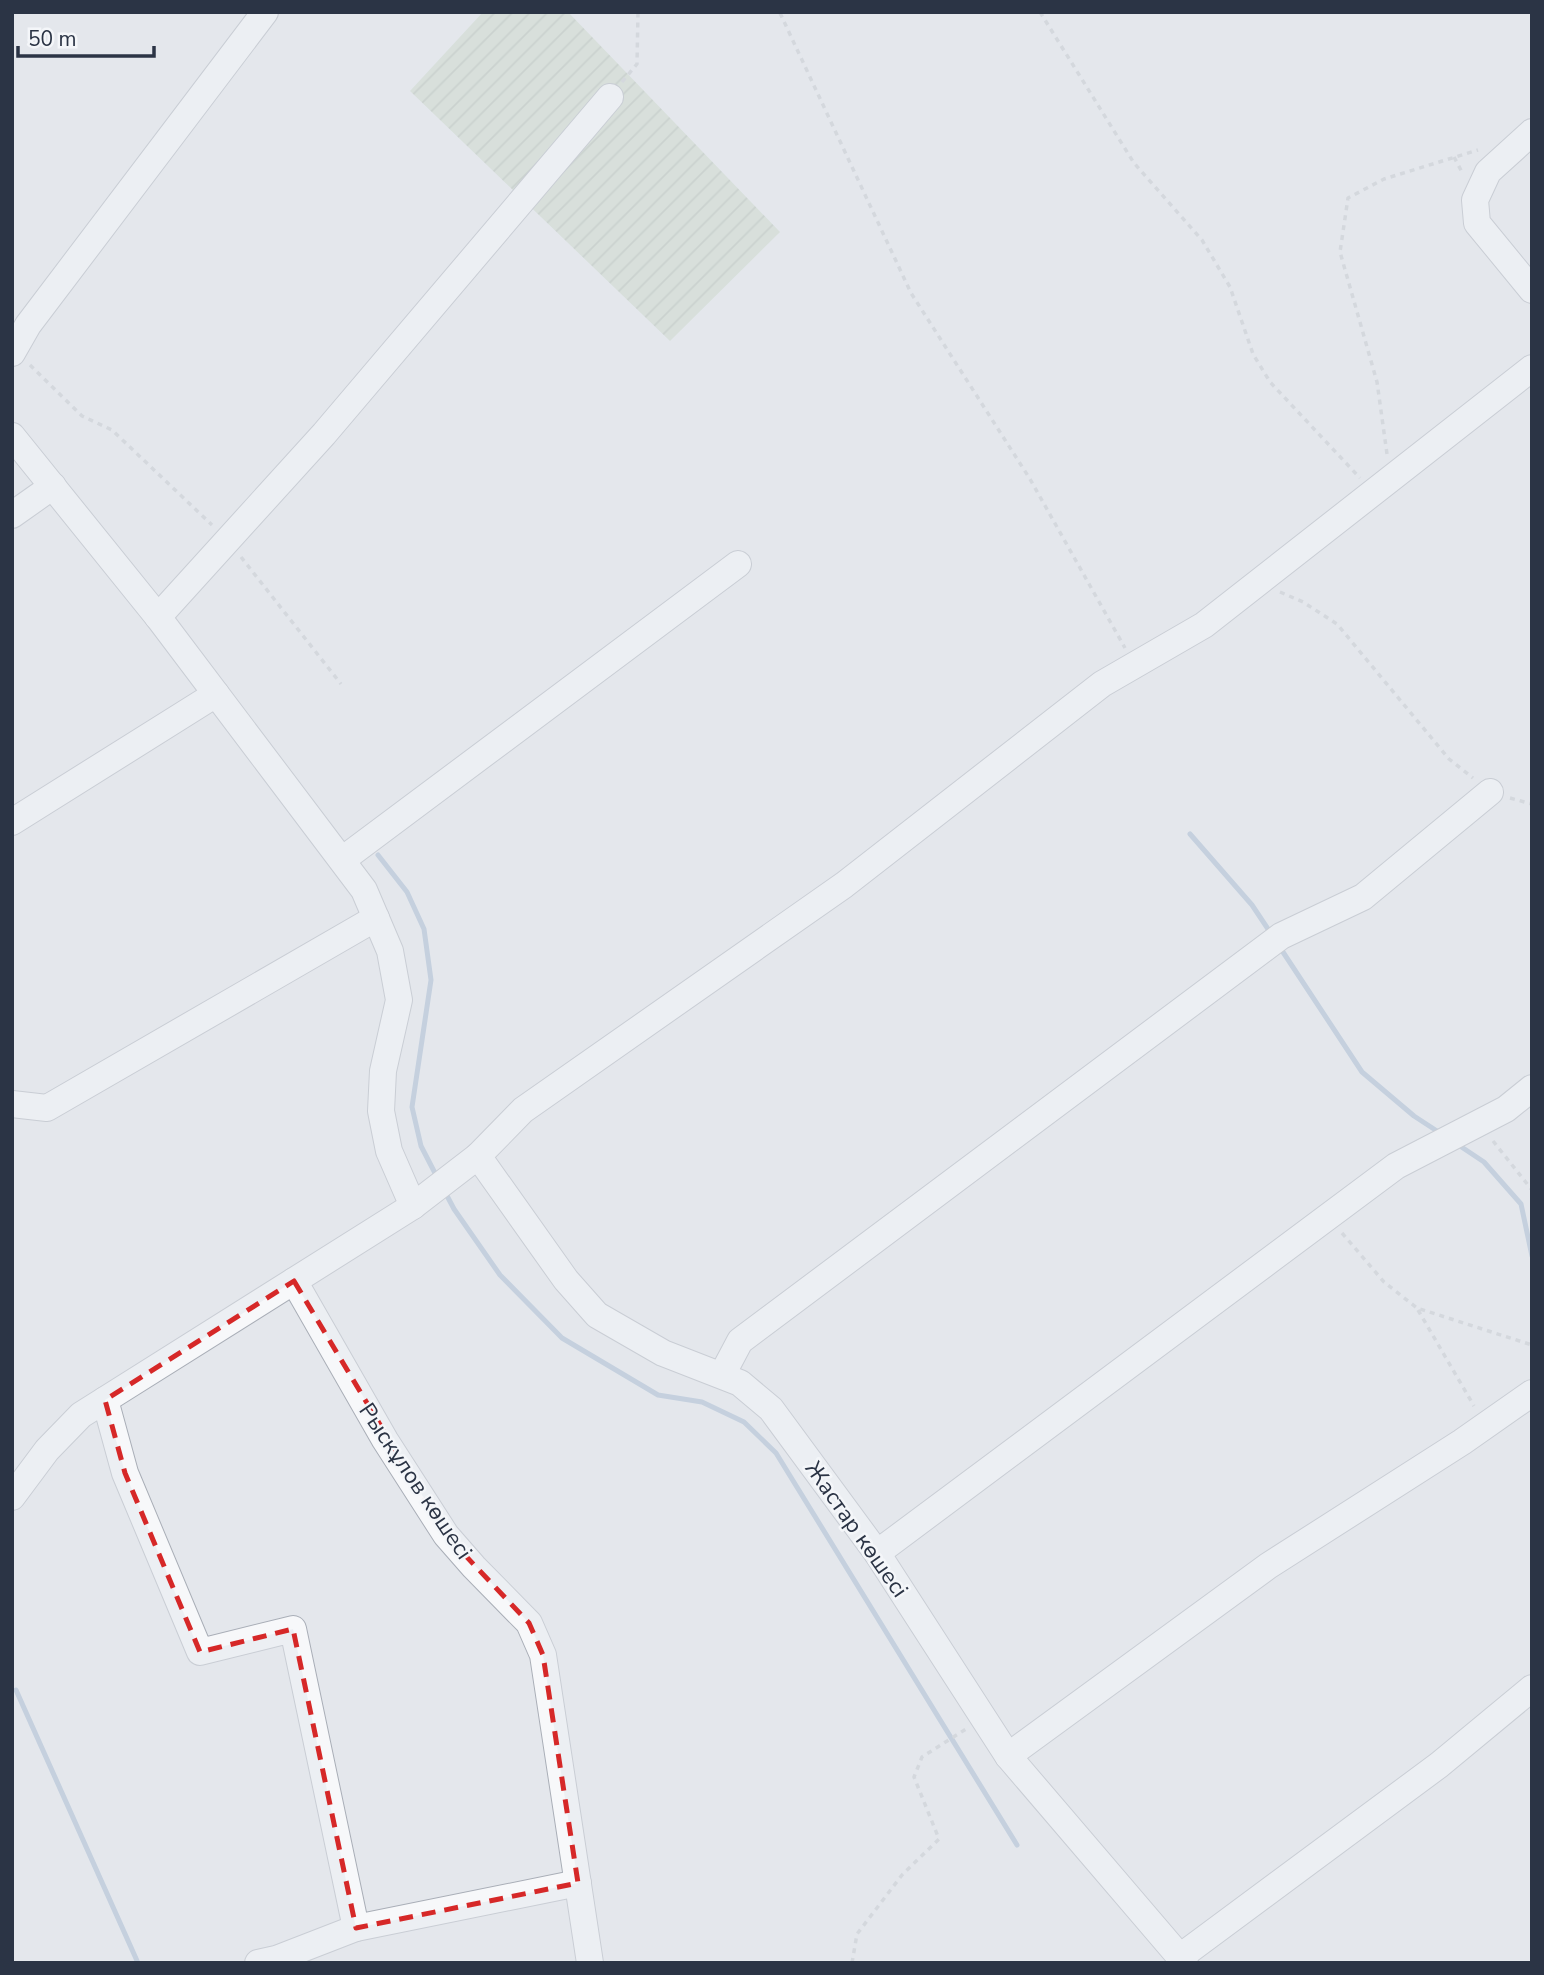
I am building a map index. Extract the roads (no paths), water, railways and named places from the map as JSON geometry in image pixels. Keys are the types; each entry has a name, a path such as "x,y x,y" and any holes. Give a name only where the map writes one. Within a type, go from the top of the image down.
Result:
{"street":[{"path":"13,352 27,325 265,12"},
{"path":"158,617 324,434 610,97"},
{"path":"1532,132 1488,172 1475,200 1477,223 1532,290"},
{"path":"12,1497 47,1450 81,1415 413,1206 478,1156 523,1110 844,885 1102,684 1204,625 1532,368"},
{"path":"12,436 158,617 364,890 390,951 399,1000 383,1071 381,1111 389,1151 413,1206"},
{"path":"12,515 52,486"},
{"path":"342,860 738,564"},
{"path":"12,822 216,694"},
{"path":"722,1375 740,1341 1281,936 1363,897 1490,792"},
{"path":"12,1104 47,1108 376,918"},
{"path":"877,1553 1395,1166 1506,1109 1532,1088"},
{"name":"Жастар көшесі","path":"478,1156 566,1280 597,1315 663,1353 740,1383 771,1409 877,1553 1008,1756 1183,1960"},
{"name":"Рыскұлов көшесі","path":"294,1281 384,1440 446,1535 528,1623 543,1655 590,1963"},
{"path":"1008,1756 1268,1566 1532,1393"},
{"path":"105,1400 125,1473 200,1652 293,1629 356,1927"},
{"path":"1183,1960 1439,1765 1532,1688"},
{"path":"258,1963 275,1959 356,1927 578,1883"}],"waterway":[{"path":"1190,834 1252,905 1272,935"},
{"path":"378,855 407,892 424,929 431,980 412,1107 421,1146 437,1177"},
{"path":"1279,946 1362,1072 1414,1116 1440,1133"},
{"path":"1457,1144 1484,1162 1521,1204 1532,1256"},
{"path":"445,1192 500,1275 562,1338 658,1395 702,1402 744,1422 776,1453 1017,1845"},
{"path":"16,1690 138,1963"}]}
